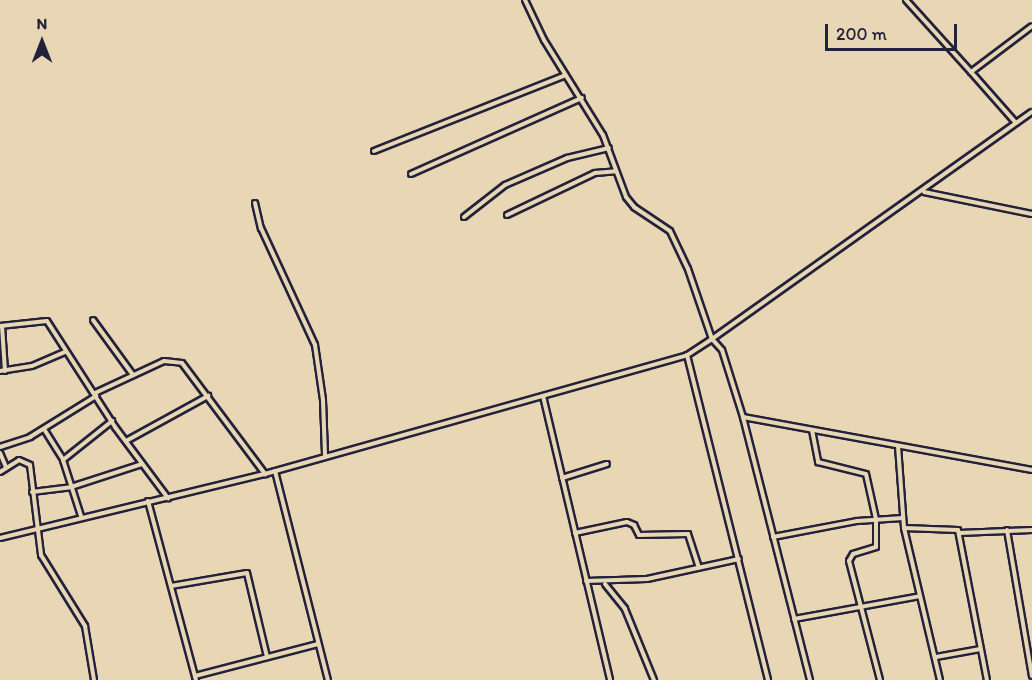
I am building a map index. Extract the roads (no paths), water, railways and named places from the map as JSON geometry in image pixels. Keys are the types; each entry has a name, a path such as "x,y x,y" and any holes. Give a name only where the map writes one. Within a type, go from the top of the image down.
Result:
{"street":[{"path":"525,0 609,148 616,171 634,207 674,237 712,339 722,350 743,417 810,680"},
{"path":"906,0 1016,123"},
{"path":"971,72 1032,26"},
{"path":"374,151 566,75"},
{"path":"411,174 582,98"},
{"path":"0,538 81,516 168,498 265,474 325,455 687,355 923,191 1032,112"},
{"path":"464,217 505,185 567,158 609,148"},
{"path":"507,215 595,174 616,171"},
{"path":"923,191 1032,214"},
{"path":"255,203 261,228 315,345 323,400 325,455"},
{"path":"65,352 37,364 3,371 1,326 45,320 111,421 168,498"},
{"path":"93,320 133,375"},
{"path":"687,355 768,680"},
{"path":"0,447 44,429 95,394 133,375 164,361 176,360 208,396 265,474"},
{"path":"126,441 208,396"},
{"path":"543,396 610,680"},
{"path":"743,417 1032,471"},
{"path":"63,460 111,421"},
{"path":"44,429 63,460 81,516"},
{"path":"812,430 818,462 864,473 876,519 875,549 853,554 849,561 880,680"},
{"path":"898,446 904,528 940,680"},
{"path":"0,453 6,467"},
{"path":"0,472 19,460 28,462 35,528 44,561 56,574 85,626 94,680"},
{"path":"32,492 71,487 142,464"},
{"path":"562,478 608,464"},
{"path":"274,471 328,680"},
{"path":"148,501 196,678 318,644"},
{"path":"773,537 876,519 903,518"},
{"path":"575,533 627,522 633,524 639,535 688,534 699,567"},
{"path":"904,528 953,528 959,533 987,680"},
{"path":"1007,530 1032,676"},
{"path":"959,533 1032,530"},
{"path":"586,581 605,583 667,576 739,559"},
{"path":"171,586 246,572 267,657"},
{"path":"605,583 625,609 654,680"},
{"path":"794,619 920,596"},
{"path":"936,657 980,649"}]}
